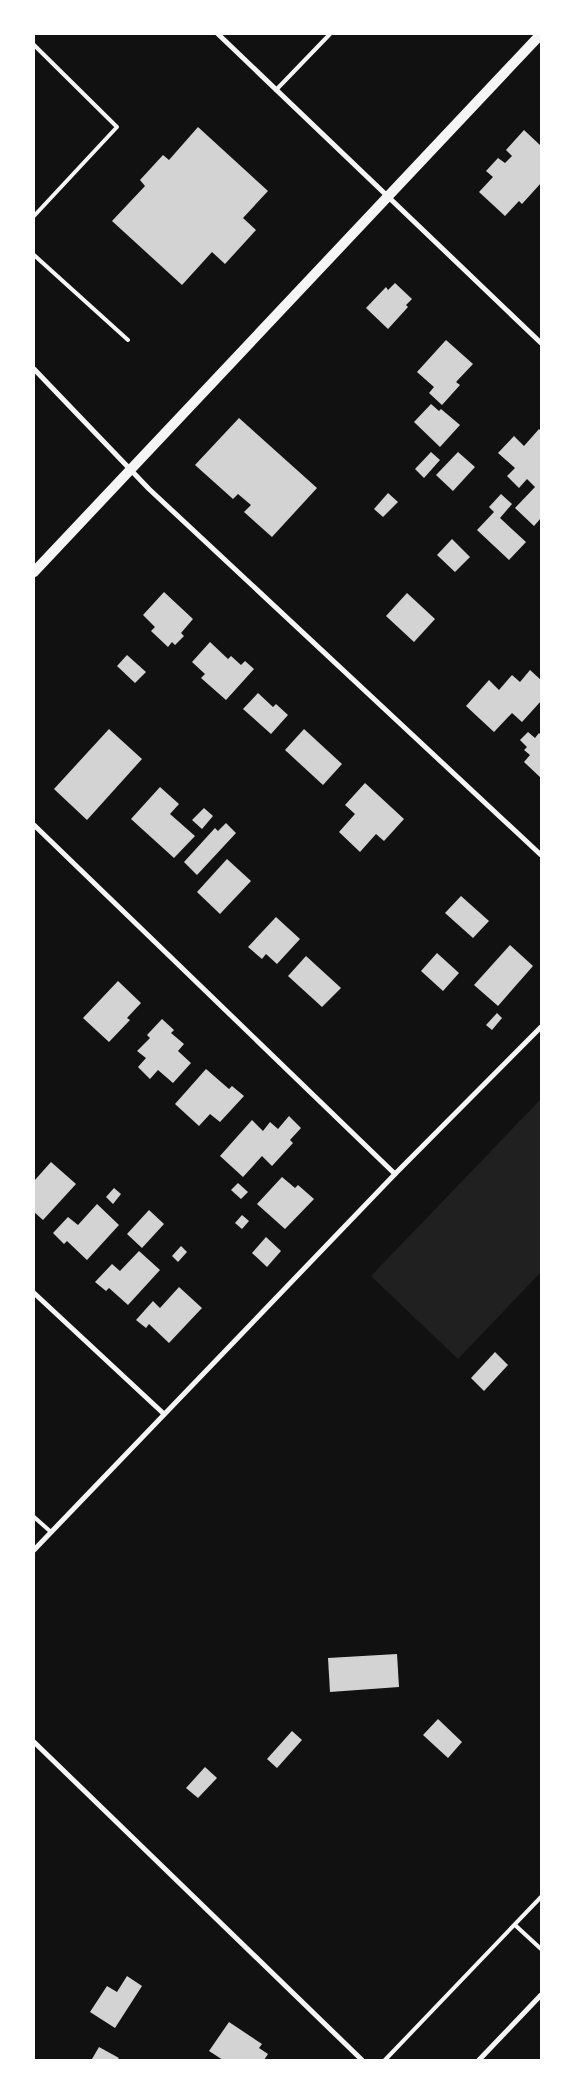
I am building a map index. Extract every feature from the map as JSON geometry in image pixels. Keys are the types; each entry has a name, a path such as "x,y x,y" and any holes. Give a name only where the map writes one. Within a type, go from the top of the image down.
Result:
{"main road":[{"path":"34,572 541,36"}],"street":[{"path":"218,34 541,343"},
{"path":"34,369 150,490 541,855"},
{"path":"34,825 395,1174"},
{"path":"34,1550 395,1174 541,1027"},
{"path":"34,1293 164,1414"},
{"path":"34,1742 362,2060"},
{"path":"479,2060 541,1995"}],"lane":[{"path":"276,90 330,34"},
{"path":"34,45 117,126 34,216"},
{"path":"34,255 128,340"},
{"path":"34,1516 51,1532"},
{"path":"385,2060 541,1897"},
{"path":"515,1924 541,1949"}],"shaded area":[{"path":"541,1099 541,1272 458,1359 371,1276"}],"building":[{"path":"198,127 268,191 243,218 256,230 225,264 212,252 182,285 112,221 145,186 140,180 163,155 169,160"},
{"path":"524,130 541,146 541,183 522,204 519,201 505,216 479,192 493,177 486,171 498,158 505,163 512,156 506,150"},
{"path":"395,283 412,299 406,305 408,307 388,329 366,308 386,287 388,290"},
{"path":"446,340 473,364 456,382 460,385 442,405 429,393 434,387 417,372"},
{"path":"431,404 439,411 441,409 460,425 440,447 414,422"},
{"path":"239,418 317,488 272,537 244,512 251,505 238,494 233,499 195,465"},
{"path":"539,429 541,431 541,518 534,526 515,508 535,487 527,479 519,488 507,476 515,468 498,453 514,436 524,446"},
{"path":"431,452 440,460 424,478 415,469"},
{"path":"458,452 475,467 453,491 436,475"},
{"path":"388,493 398,502 383,517 374,509"},
{"path":"501,494 512,504 500,518 526,542 509,560 477,530 494,512 489,507"},
{"path":"452,539 470,557 455,572 437,555"},
{"path":"164,592 193,619 181,633 184,636 175,645 172,642 168,647 151,631 155,627 143,615"},
{"path":"407,593 435,619 414,642 386,616"},
{"path":"210,642 228,659 231,656 241,665 245,661 254,669 226,700 201,678 205,674 192,662"},
{"path":"127,655 146,672 135,683 117,666"},
{"path":"530,670 541,680 541,701 522,722 512,713 494,732 466,706 489,680 499,690 512,675 520,682"},
{"path":"258,693 273,707 276,704 288,715 271,734 243,709"},
{"path":"109,729 142,759 87,820 54,789"},
{"path":"304,729 342,764 323,785 285,750"},
{"path":"528,732 535,738 539,733 541,735 541,778 524,762 530,755 524,750 527,747 520,740"},
{"path":"365,783 404,819 384,841 376,834 360,852 339,832 355,814 345,805"},
{"path":"160,787 179,804 170,814 195,836 174,858 131,819"},
{"path":"204,808 213,816 202,829 192,820"},
{"path":"226,823 236,833 197,875 184,862 215,828 218,831"},
{"path":"227,859 251,881 220,914 197,892"},
{"path":"461,896 489,921 473,938 445,913"},
{"path":"276,917 300,939 277,964 266,954 262,959 248,947"},
{"path":"510,945 533,966 498,1006 474,985"},
{"path":"437,953 459,973 443,991 421,971"},
{"path":"306,956 341,988 322,1007 288,976"},
{"path":"118,981 141,1003 127,1018 130,1020 109,1042 83,1018"},
{"path":"497,1013 502,1018 492,1030 486,1025"},
{"path":"162,1019 174,1030 171,1033 184,1044 178,1051 191,1063 173,1083 158,1070 150,1079 138,1067 146,1058 137,1051 150,1038 147,1035"},
{"path":"206,1069 229,1089 232,1086 244,1096 220,1122 210,1114 199,1126 175,1104"},
{"path":"289,1116 301,1128 290,1140 293,1143 272,1166 262,1156 243,1177 220,1156 252,1120 263,1131 270,1122 278,1129"},
{"path":"51,1162 76,1184 43,1220 34,1212 34,1181"},
{"path":"282,1177 295,1188 298,1185 314,1199 285,1229 257,1204"},
{"path":"238,1183 248,1192 241,1199 231,1190"},
{"path":"114,1188 121,1194 113,1204 106,1197"},
{"path":"97,1204 119,1225 87,1260 67,1241 64,1244 53,1233 68,1217 78,1225"},
{"path":"149,1210 164,1224 142,1248 127,1234"},
{"path":"242,1215 249,1221 242,1229 235,1223"},
{"path":"266,1237 281,1251 267,1267 252,1253"},
{"path":"181,1246 187,1252 178,1262 172,1256"},
{"path":"139,1251 160,1270 128,1305 109,1288 106,1291 95,1282 112,1264 120,1271"},
{"path":"179,1287 202,1308 169,1343 149,1324 146,1328 136,1320 153,1301 160,1308"},
{"path":"495,1352 508,1365 484,1391 471,1378"},
{"path":"397,1654 399,1687 330,1692 328,1658"},
{"path":"438,1719 462,1742 448,1758 423,1735"},
{"path":"292,1731 302,1740 277,1768 267,1759"},
{"path":"205,1767 217,1778 198,1798 186,1788"},
{"path":"127,1976 142,1986 115,2028 90,2012 107,1986 117,1992"},
{"path":"229,2022 262,2044 259,2048 268,2054 264,2060 223,2060 209,2051"},
{"path":"99,2047 119,2058 117,2060 92,2059"}]}
